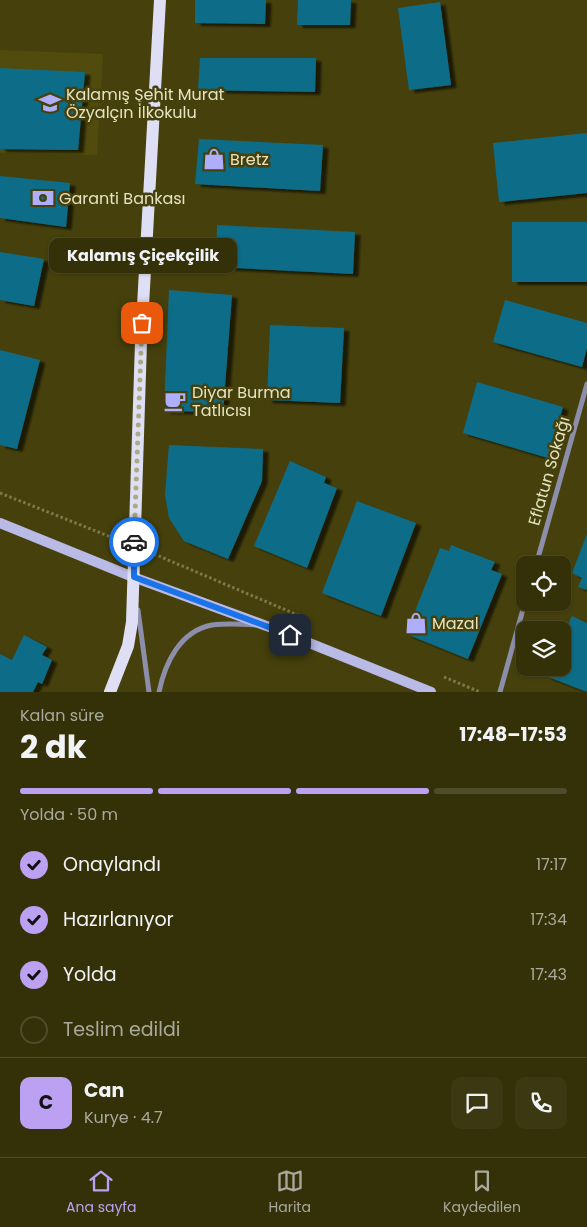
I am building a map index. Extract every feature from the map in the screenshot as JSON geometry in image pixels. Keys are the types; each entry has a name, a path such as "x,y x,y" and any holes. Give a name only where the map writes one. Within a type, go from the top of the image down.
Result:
{"main road":[{"path":"110,692 121,667 132,622 141,342 160,0"}],"street":[{"name":"Eflatun Sokağı","path":"539,556 587,384"},
{"path":"0,523 134,577 272,628 431,692"},
{"path":"134,577 149,692"},
{"path":"500,692 523,611"},
{"path":"159,692 163,676 172,655 195,632 218,624 272,628"}],"path":[{"path":"0,493 134,546 307,619"},
{"path":"444,677 480,692"}],"shaded area":[{"name":"Kalamış Şehit Murat Özyalçın İlkokulu","path":"0,50 103,54 97,155 0,153"}],"building":[{"path":"195,0 266,0 265,24 195,23"},
{"path":"298,0 351,0 350,25 297,25"},
{"path":"440,2 451,85 409,90 398,8"},
{"path":"200,58 316,58 315,92 198,90"},
{"name":"Kalamış Şehit Murat Özyalçın İlkokulu","path":"0,68 85,72 78,150 0,149"},
{"path":"587,133 587,193 499,202 493,143"},
{"path":"199,139 323,145 320,191 195,184"},
{"path":"0,176 70,183 66,227 0,218"},
{"path":"512,222 587,222 587,282 512,282"},
{"path":"217,225 355,232 353,274 216,267"},
{"path":"0,252 44,259 34,306 0,300"},
{"path":"169,290 232,295 223,412 164,411"},
{"path":"505,300 587,323 587,348 582,367 493,342"},
{"path":"270,325 344,328 340,403 267,400"},
{"path":"0,350 40,360 17,449 0,445"},
{"path":"477,382 563,407 548,458 463,433"},
{"path":"169,445 263,449 262,481 228,559 184,541 169,518 165,495"},
{"path":"290,461 326,477 324,483 337,488 307,568 254,546"},
{"path":"357,501 416,523 381,616 322,593"},
{"path":"587,534 587,590 578,587 582,578 572,573"},
{"path":"451,545 495,562 491,570 502,574 468,659 406,634 440,548 449,551"},
{"path":"572,616 587,623 587,692 546,676 571,676 570,621"},
{"path":"24,635 47,647 42,655 52,660 42,684 38,682 33,692 0,692 0,654 12,660"}],"way so far":[{"path":"134,542 142,323"}],"place":[{"name":"Kalamış Şehit Murat Özyalçın İlkokulu","path":"50,103"},
{"name":"Bretz","path":"214,159"},
{"name":"Garanti Bankası","path":"43,198"},
{"name":"Kalamış Çiçekçilik","path":"142,323"},
{"name":"Diyar Burma Tatlıcısı","path":"175,401"},
{"name":"Mazal","path":"416,623"}],"route":[{"path":"134,542 134,577 290,635"}]}
